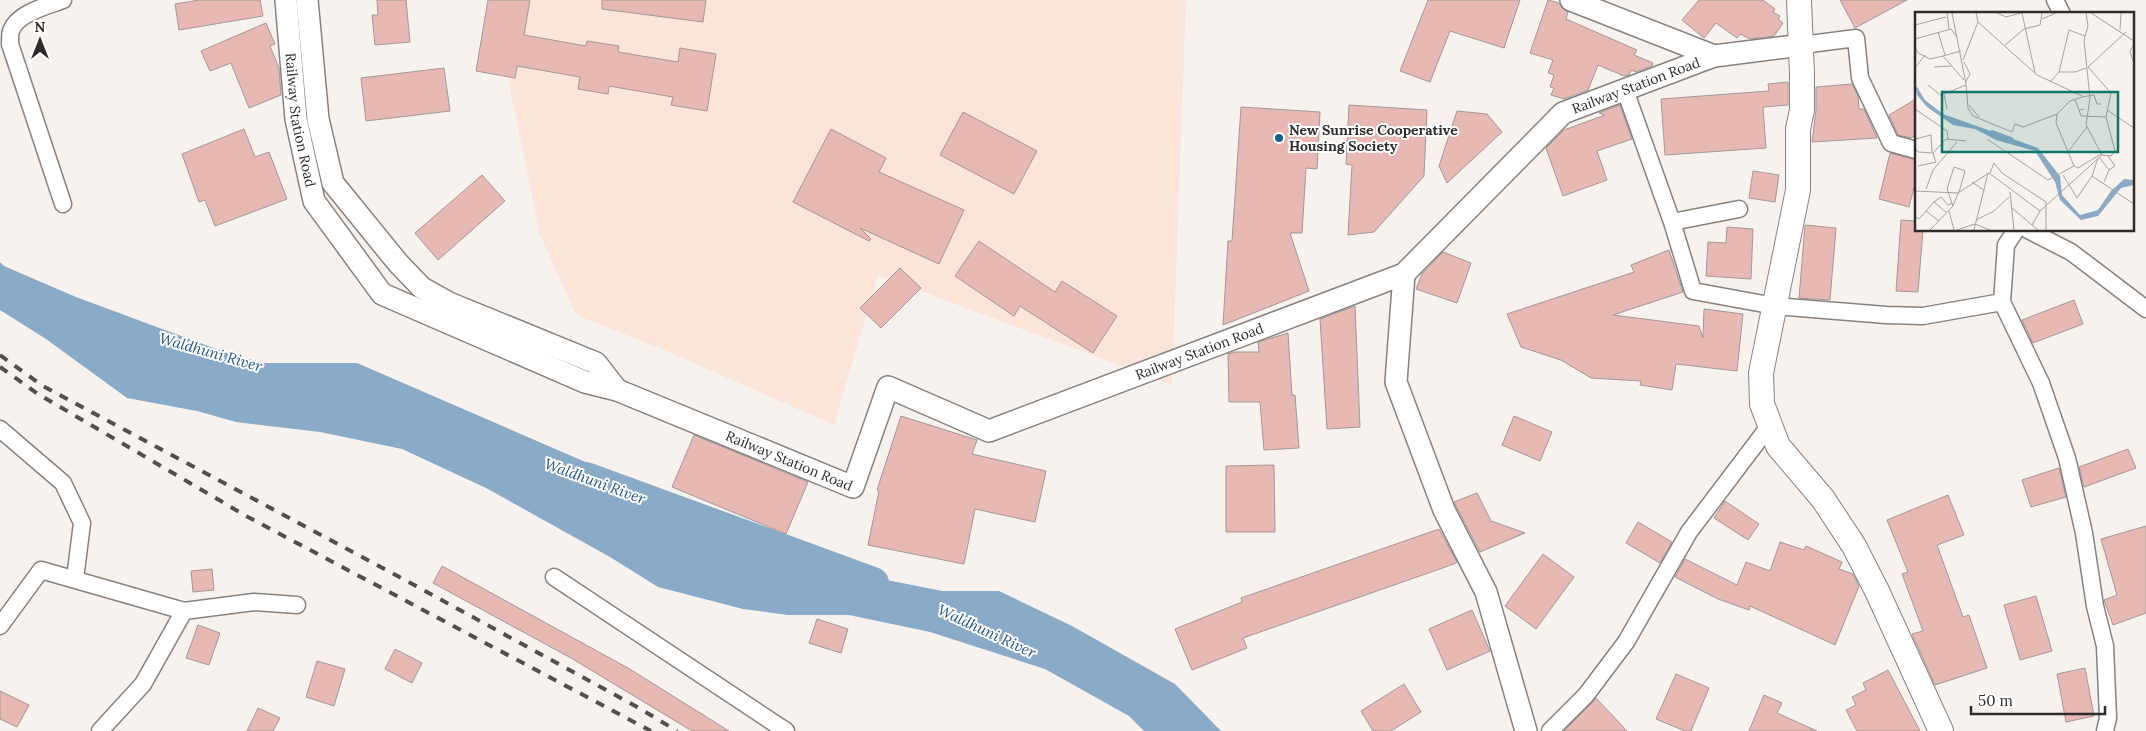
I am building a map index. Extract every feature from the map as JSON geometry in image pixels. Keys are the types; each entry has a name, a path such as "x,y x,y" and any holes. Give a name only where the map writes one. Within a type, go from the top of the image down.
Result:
{"main road":[{"path":"1799,0 1802,45 1802,101 1798,129 1798,190 1761,373 1762,404 1778,446 1823,498 1854,546 1877,591 1941,731"}],"street":[{"path":"63,0 30,12 18,21 11,31 8,59 64,204"},
{"name":"Railway Station Road","path":"286,0 296,119 314,202 382,294 584,382 617,390 854,487 888,386 989,431 1404,274 1563,113 1714,56 1802,45"},
{"name":"Railway Station Road","path":"307,0 318,119 333,183 398,263 422,288 449,303 596,364 617,390"},
{"path":"1571,0 1714,56"},
{"path":"2055,0 2061,12"},
{"path":"1802,45 1856,38 1860,78 1891,143 1915,150"},
{"path":"1625,90 1672,222 1693,292 1774,306 1886,315 1923,316 2002,302"},
{"path":"1672,222 1739,209"},
{"path":"2015,231 2006,245 2002,302 2041,383 2067,458 2084,533 2095,606 2105,646 2108,718 2105,731"},
{"path":"2030,231 2070,252 2112,281 2146,309"},
{"path":"1404,274 1396,382 1444,510 1486,592 1526,731"},
{"path":"1550,731 1586,696 1626,642 1689,532 1770,425"},
{"path":"0,429 63,482 82,523 75,579"},
{"path":"0,626 41,570 184,611 254,602 297,604"},
{"path":"554,577 786,731"},
{"path":"100,731 143,684 184,611"}],"shaded area":[{"path":"501,0 1186,0 1172,385 878,275 834,425 664,350 576,315 540,235 509,84"}],"water":[{"path":"0,262 4,266 76,297 227,353 263,363 357,363 604,470 628,494 658,512 698,528 746,552 942,591 999,591 1072,626 1175,684 1221,731 1144,731 1129,716 1045,669 930,632 849,615 788,615 743,609 658,587 610,557 486,488 402,449 320,432 236,422 197,411 127,398 46,339 0,310"}],"building":[{"path":"199,0 260,0 263,16 179,30 175,4"},
{"path":"377,0 406,0 410,42 375,45 372,15 378,15"},
{"path":"488,0 530,0 524,35 586,46 587,41 619,46 618,52 678,62 680,48 716,54 707,111 671,105 673,97 609,86 608,94 578,89 580,77 517,66 515,78 476,71"},
{"path":"602,0 706,0 703,22 602,9"},
{"path":"1428,0 1520,0 1504,48 1450,31 1430,82 1400,71"},
{"path":"1548,0 1559,3 1568,12 1566,19 1637,50 1634,55 1653,63 1652,66 1636,72 1631,70 1629,75 1624,76 1598,65 1588,90 1564,99 1551,95 1554,88 1550,87 1554,75 1548,73 1553,60 1530,53"},
{"path":"1699,0 1763,0 1775,9 1773,12 1780,16 1778,19 1783,23 1774,36 1750,39 1740,34 1737,38 1716,23 1704,38 1682,20"},
{"path":"1840,0 1907,0 1855,28"},
{"path":"266,23 275,44 270,46 279,68 281,95 249,108 231,63 210,71 201,51"},
{"path":"444,68 450,111 366,121 361,78"},
{"path":"1788,82 1788,105 1763,107 1766,148 1665,155 1661,99 1769,91 1768,84"},
{"path":"1852,84 1858,96 1859,109 1864,109 1877,138 1812,142 1816,110 1816,87"},
{"path":"1915,100 1915,136 1911,138 1898,135 1889,115"},
{"path":"1349,105 1427,110 1424,176 1374,232 1348,235 1352,165 1346,164"},
{"path":"1620,105 1632,139 1597,151 1607,180 1563,196 1546,148 1564,130 1605,115 1599,113"},
{"path":"1241,107 1320,112 1317,169 1306,168 1302,233 1290,233 1309,291 1223,325 1228,241 1232,241"},
{"path":"1457,111 1487,114 1502,132 1447,183 1439,166"},
{"path":"963,112 1037,151 1014,194 940,155"},
{"path":"244,129 255,157 269,152 287,199 215,226 205,200 199,202 182,154"},
{"path":"831,129 886,158 879,172 964,210 939,264 860,228 871,239 869,241 793,202"},
{"path":"1890,153 1915,160 1915,184 1909,207 1879,199"},
{"path":"1753,171 1779,175 1775,202 1749,198"},
{"path":"482,175 505,201 438,260 415,233"},
{"path":"1901,220 1915,221 1915,231 1923,231 1918,292 1896,291"},
{"path":"1805,225 1836,228 1830,300 1799,298"},
{"path":"1727,227 1753,229 1751,279 1706,276 1708,242 1726,243"},
{"path":"979,241 1055,292 1062,281 1117,316 1093,353 1020,306 1014,316 955,276"},
{"path":"1669,250 1683,292 1613,315 1699,326 1703,338 1704,309 1743,314 1737,371 1676,364 1672,390 1640,385 1641,381 1591,378 1561,360 1521,347 1507,314 1634,272 1631,265"},
{"path":"1443,252 1471,263 1457,303 1416,289 1422,274"},
{"path":"900,268 921,288 881,328 860,308"},
{"path":"2074,300 2083,324 2033,343 2022,320"},
{"path":"1355,306 1360,427 1327,429 1320,319"},
{"path":"1288,333 1292,395 1295,395 1299,448 1264,450 1260,402 1229,402 1228,354 1234,352 1259,352 1258,342"},
{"path":"901,416 977,440 972,454 1046,471 1035,522 975,509 964,564 868,545 879,491 877,490"},
{"path":"1514,416 1552,432 1540,461 1502,445"},
{"path":"694,435 808,482 786,534 672,487"},
{"path":"2128,449 2136,468 2084,487 2079,467"},
{"path":"1274,465 1275,532 1226,532 1226,466"},
{"path":"2059,468 2066,497 2031,507 2022,480"},
{"path":"1477,493 1491,521 1525,533 1480,552 1454,502"},
{"path":"1948,495 1964,535 1937,545 1963,617 1969,615 1987,668 1935,685 1912,634 1923,631 1902,574 1908,572 1887,520"},
{"path":"1725,501 1759,524 1748,540 1714,518"},
{"path":"1638,522 1672,542 1660,563 1626,543"},
{"path":"2146,526 2146,613 2113,625 2104,600 2117,595 2101,539"},
{"path":"1439,529 1457,562 1454,564 1243,638 1247,648 1192,670 1175,629 1242,602 1241,598"},
{"path":"1780,542 1804,550 1806,546 1842,562 1839,569 1853,574 1859,586 1835,645 1750,606 1749,610 1718,599 1675,577 1685,559 1737,585 1746,562 1770,571"},
{"path":"1543,554 1574,577 1536,629 1505,606"},
{"path":"442,566 628,668 729,731 692,731 571,658 433,583"},
{"path":"212,569 214,590 193,592 191,571"},
{"path":"2036,596 2052,651 2020,660 2004,605"},
{"path":"1472,610 1490,651 1447,670 1429,629"},
{"path":"817,619 848,629 841,653 809,643"},
{"path":"198,625 220,633 209,665 186,658"},
{"path":"395,649 422,663 412,683 385,669"},
{"path":"317,661 345,669 334,706 306,697"},
{"path":"2085,668 2094,716 2066,722 2057,674"},
{"path":"1888,670 1920,731 1857,731 1846,710 1856,705 1852,697 1866,690 1863,683"},
{"path":"1676,674 1709,688 1691,731 1685,731 1656,719"},
{"path":"1404,684 1421,712 1391,731 1373,731 1361,711"},
{"path":"0,691 29,705 17,727 0,719"},
{"path":"1764,695 1782,703 1777,713 1817,731 1749,731"},
{"path":"1596,698 1627,731 1564,731 1593,702"},
{"path":"258,708 280,718 273,731 247,731"}],"waterway":[{"name":"Waldhuni River","path":"586,478 873,583"}],"railway":[{"path":"0,355 43,386 416,586 639,708 677,731"},
{"path":"0,367 38,394 248,517 651,731"}],"place":[{"name":"New Sunrise Cooperative Housing Society","path":"1279,138"}]}
